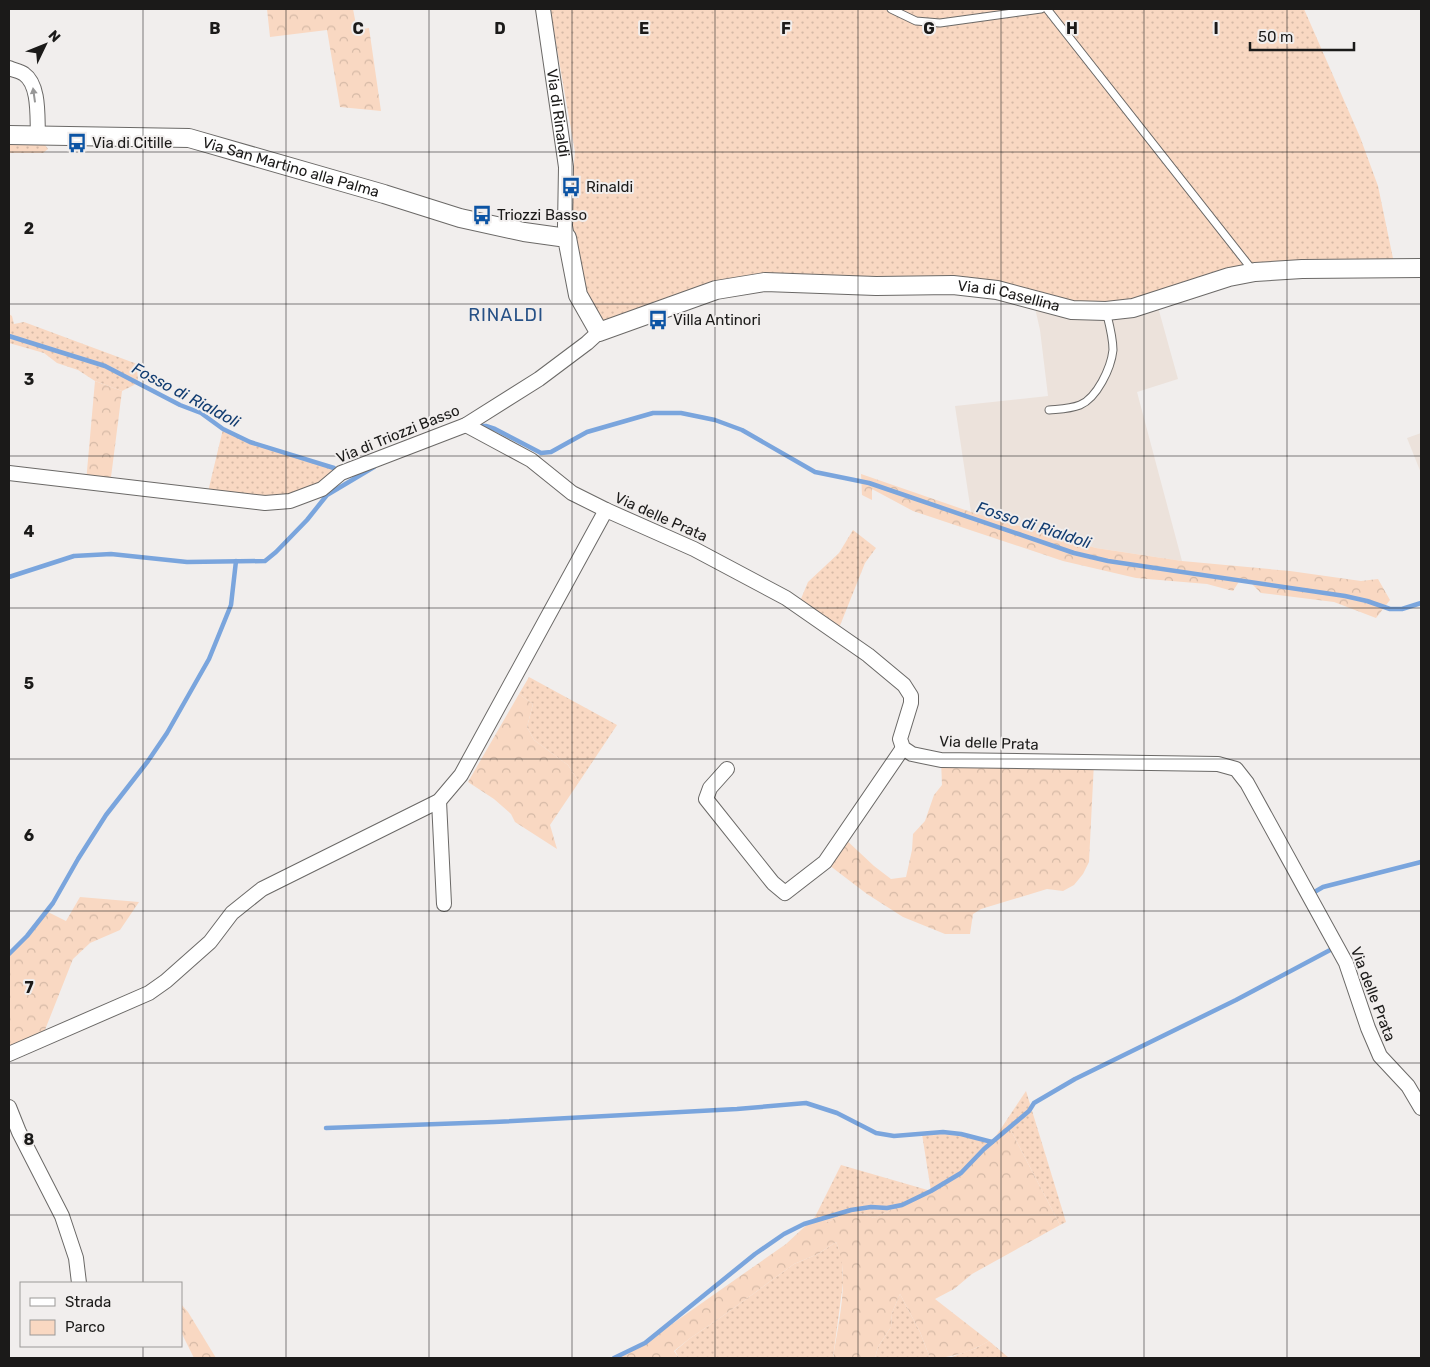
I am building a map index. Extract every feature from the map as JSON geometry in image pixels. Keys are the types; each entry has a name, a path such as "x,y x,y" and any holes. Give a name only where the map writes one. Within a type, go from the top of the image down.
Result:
{"street":[{"name":"Via di Rinaldi","path":"543,9 566,167 565,226 578,294 599,332"},
{"path":"9,68 24,74 32,82 35,90 38,135"},
{"name":"Via San Martino alla Palma","path":"9,135 189,138 384,194 460,218 524,232 568,238"},
{"name":"Via di Casellina","path":"599,332 716,290 766,282 876,286 954,285 997,290 1072,310 1106,311 1133,308 1229,276 1255,272 1312,269 1421,268"},
{"name":"Via di Triozzi Basso","path":"9,473 265,503 290,501 322,489 341,473 466,425 539,379 599,332"},
{"name":"Via delle Prata","path":"466,425 531,460 572,493 694,549 786,598 868,655 904,685 911,696 911,703 900,739 903,748 912,754 940,760 1218,764 1236,769 1247,783 1346,962 1368,1028 1380,1056 1408,1086 1421,1108"},
{"path":"9,1054 149,993 166,981 210,942 232,913 262,889 439,801 461,775 606,510"},
{"path":"727,769 710,788 706,799 772,883 784,893 825,862 903,748"},
{"path":"439,801 444,904"},
{"path":"9,1107 19,1132 62,1216 76,1258 79,1282"}],"lane":[{"path":"891,9 916,21 940,23 1042,9"},
{"path":"1047,9 1255,272"},
{"path":"1049,410 1072,408 1082,404 1102,384 1113,350 1106,311"}],"shaded area":[{"path":"1033,299 1156,300 1178,379 1137,392 1182,561 1096,548 971,512 955,406 1048,396 1040,330"},
{"path":"1421,433 1421,473 1407,438"}],"green space":[{"path":"267,9 353,9 357,30 369,28 381,111 340,107 327,30 270,37"},
{"path":"550,9 1304,9 1360,137 1378,186 1395,268 1302,269 1106,311 997,290 765,282 599,332 567,238 575,152"},
{"path":"9,135 38,135 48,149 43,153 9,153"},
{"path":"9,314 12,316 14,324 24,322 137,364 138,383 122,391 95,381 78,370 57,363 44,353 9,343"},
{"path":"95,381 122,391 110,485 86,482"},
{"path":"223,429 268,449 334,468 341,473 290,501 207,496"},
{"path":"861,474 971,512 1096,548 1182,561 1290,571 1361,581 1378,579 1390,600 1376,618 1334,602 1261,593 1249,581 1240,580 1233,591 1207,584 1136,578 1063,561 913,511 872,489 872,500 862,495"},
{"path":"853,530 876,548 865,563 837,633 798,606 808,582 839,553"},
{"path":"529,677 617,725 579,782 568,765 534,740 527,727 533,704 519,694"},
{"path":"519,694 533,704 527,727 534,740 568,765 579,782 550,825 557,849 515,822 511,814 494,799 468,782"},
{"path":"941,760 1094,762 1089,862 1083,874 1074,885 1063,891 1047,889 981,909 973,914 970,934 945,934 903,917 867,894 825,862 843,837 891,879 906,877 912,850 913,834 925,821 934,795 942,785"},
{"path":"80,897 139,902 120,930 90,943 73,959 41,1040 9,1054 9,953 27,936 46,911 66,921"},
{"path":"1026,1091 1066,1222 1060,1225 1006,1121"},
{"path":"1006,1121 1060,1225 972,1274 954,1289 935,1299 989,1341 961,1354 930,1358 920,1332 900,1294 892,1313 891,1327 878,1347 875,1358 833,1358 843,1284 843,1269 836,1242 818,1254 794,1264 689,1339 674,1351 679,1358 614,1358 645,1343 786,1244 815,1217 828,1222 851,1210 874,1218 931,1191 961,1173 992,1142"},
{"path":"943,1132 961,1134 992,1142 961,1173 931,1191 922,1134"},
{"path":"841,1165 931,1191 874,1218 851,1210 828,1222 815,1217"},
{"path":"836,1242 842,1257 843,1283 833,1358 679,1358 675,1351 689,1339 794,1264 818,1254"},
{"path":"900,1294 920,1332 930,1358 875,1358 878,1347 891,1327 892,1313"},
{"path":"182,1305 216,1358 194,1358 182,1334"},
{"path":"989,1341 1009,1358 949,1358 976,1348"}],"waterway":[{"name":"Fosso di Rialdoli","path":"9,336 105,366 180,405 201,413 223,429 250,442 334,468 336,473"},
{"name":"Fosso di Rialdoli","path":"479,426 495,429 541,453 551,452 587,432 653,413 681,413 715,420 742,430 815,472 869,483 1074,553 1108,561 1345,596 1390,609 1402,609 1421,603"},
{"path":"9,577 74,556 111,554 187,562 265,561 307,520 327,495 374,467"},
{"path":"9,954 27,936 53,903 106,815 167,733 209,659 231,605 236,561"},
{"path":"1311,894 1323,887 1421,862"},
{"path":"614,1358 645,1343 755,1254 784,1234 804,1224 851,1210 871,1207 887,1208 902,1205 931,1191 961,1173 984,1149 1029,1111 1034,1103 1075,1079 1236,1000 1332,949 1331,947"},
{"path":"326,1128 494,1122 737,1109 806,1103 837,1113 876,1133 894,1136 943,1132 961,1134 992,1142"}],"place":[{"name":"Via di Citille","path":"77,143"},
{"name":"Rinaldi","path":"571,187"},
{"name":"Triozzi Basso","path":"482,215"},
{"name":"Villa Antinori","path":"658,320"}],"district":[{"name":"RINALDI","path":"506,315"}]}
